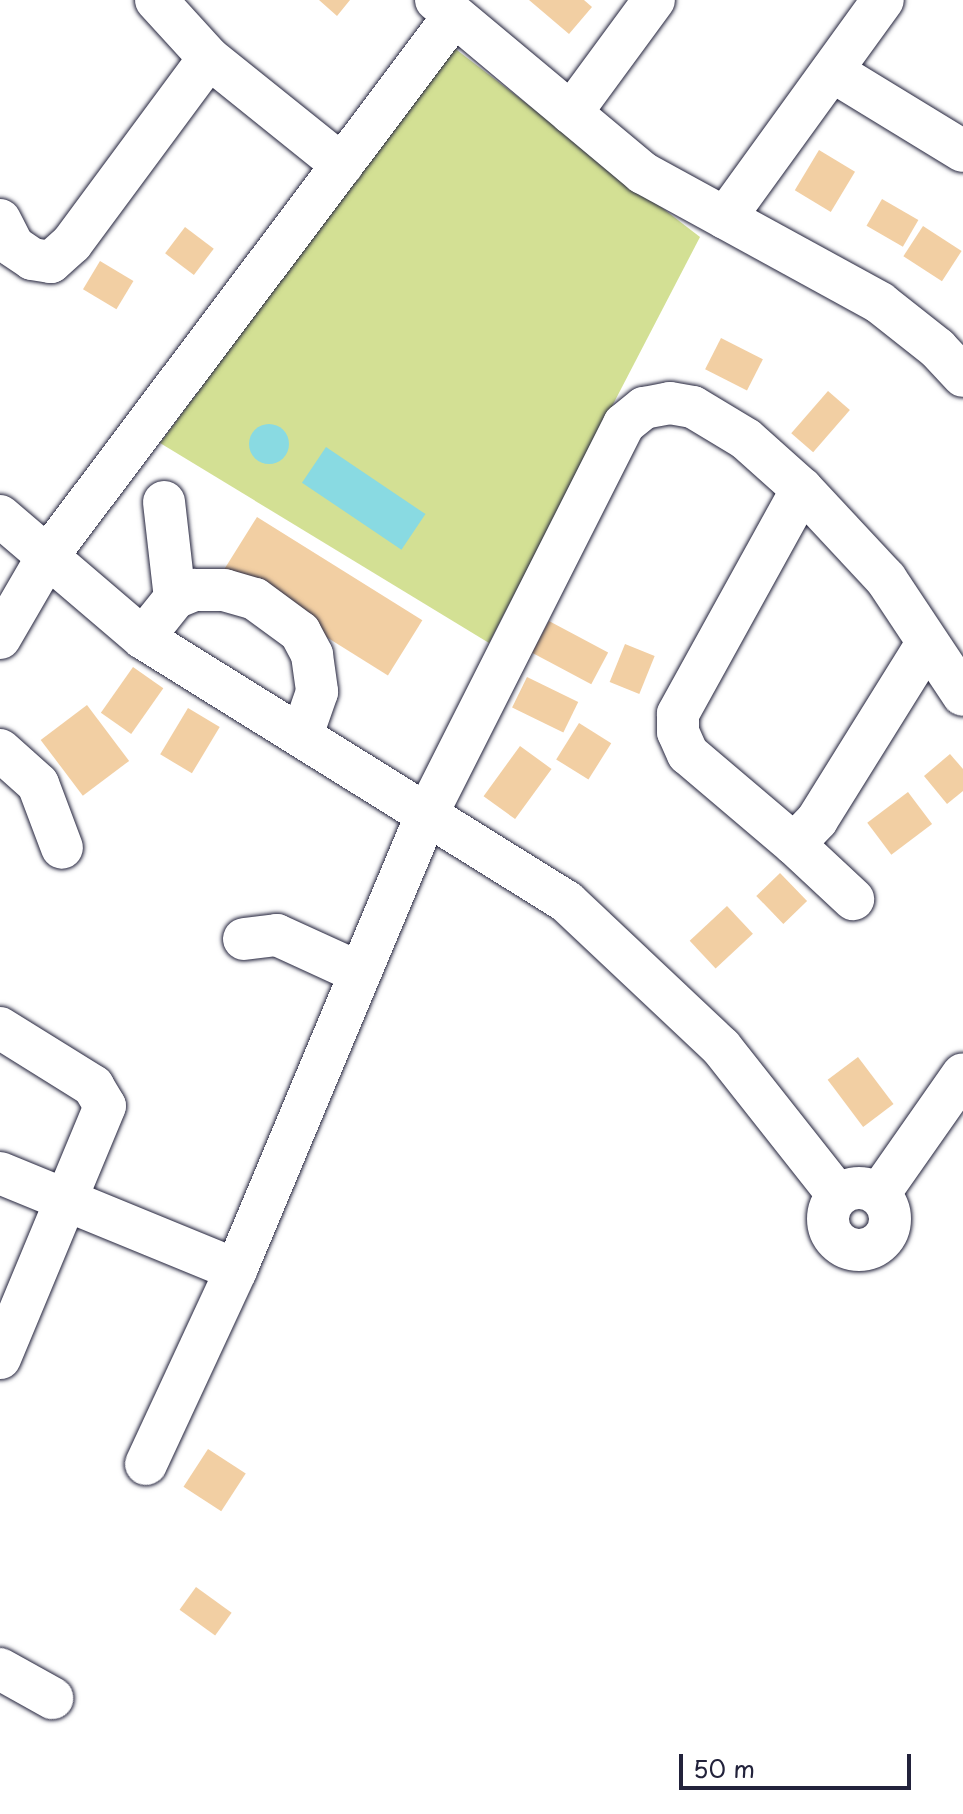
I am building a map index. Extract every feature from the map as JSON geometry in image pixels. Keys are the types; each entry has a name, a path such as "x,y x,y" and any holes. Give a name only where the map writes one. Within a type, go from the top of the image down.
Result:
{"street":[{"path":"156,0 209,58 342,165"},
{"path":"571,113 654,0"},
{"path":"725,218 883,0"},
{"path":"0,638 47,557 342,165 445,8 643,173 880,303 937,348 963,376"},
{"path":"0,220 13,246 32,259 51,262 72,243 209,58"},
{"path":"832,71 963,151"},
{"path":"146,1464 236,1270 427,814 624,424 644,408 670,403 693,407 746,439 802,489 886,579 926,645 963,695"},
{"path":"802,489 678,714 678,732 688,754 853,899"},
{"path":"164,502 175,598"},
{"path":"0,516 143,638 567,902 721,1047 837,1194"},
{"path":"143,638 175,598 194,590 224,590 255,599 300,632 312,655 317,692 302,735"},
{"path":"794,844 817,820 926,645"},
{"path":"0,750 38,784 62,848"},
{"path":"244,939 277,935 360,973"},
{"path":"0,1028 93,1086 105,1106 69,1202 0,1358"},
{"path":"879,1194 963,1074"},
{"path":"0,1173 236,1270"},
{"path":"858,1186 879,1194 891,1213 888,1235 870,1249 848,1250 831,1235 828,1225 826,1214 837,1194 858,1186"},
{"path":"0,1669 52,1698"}],"green space":[{"path":"453,47 700,237 489,643 160,443"}],"water":[{"path":"269,424 283,430 289,444 283,458 269,464 255,458 249,444 255,430"},
{"path":"326,447 425,514 401,550 302,483"}],"building":[{"path":"319,0 350,0 337,16"},
{"path":"529,0 584,0 592,7 569,34"},
{"path":"819,150 855,172 831,212 795,190"},
{"path":"882,199 918,220 903,247 866,226"},
{"path":"923,226 962,251 942,281 903,256"},
{"path":"185,227 214,249 194,275 165,253"},
{"path":"100,261 133,281 116,309 83,289"},
{"path":"721,338 763,359 747,391 705,369"},
{"path":"828,391 850,410 813,452 791,433"},
{"path":"257,517 422,620 388,675 223,572"},
{"path":"549,621 608,652 591,684 532,653"},
{"path":"625,644 655,656 639,694 610,682"},
{"path":"133,667 163,688 131,734 101,713"},
{"path":"527,677 578,702 563,733 512,708"},
{"path":"87,705 129,761 83,796 41,740"},
{"path":"188,708 220,727 192,773 160,754"},
{"path":"579,723 611,743 588,780 556,759"},
{"path":"520,746 552,769 515,819 484,796"},
{"path":"950,754 963,769 963,791 947,804 924,776"},
{"path":"908,792 932,824 891,855 867,823"},
{"path":"780,873 807,901 783,924 756,896"},
{"path":"727,906 753,934 716,969 690,941"},
{"path":"858,1057 894,1104 863,1127 828,1080"},
{"path":"208,1449 246,1474 221,1511 183,1487"},
{"path":"196,1587 232,1613 215,1636 180,1610"}]}
